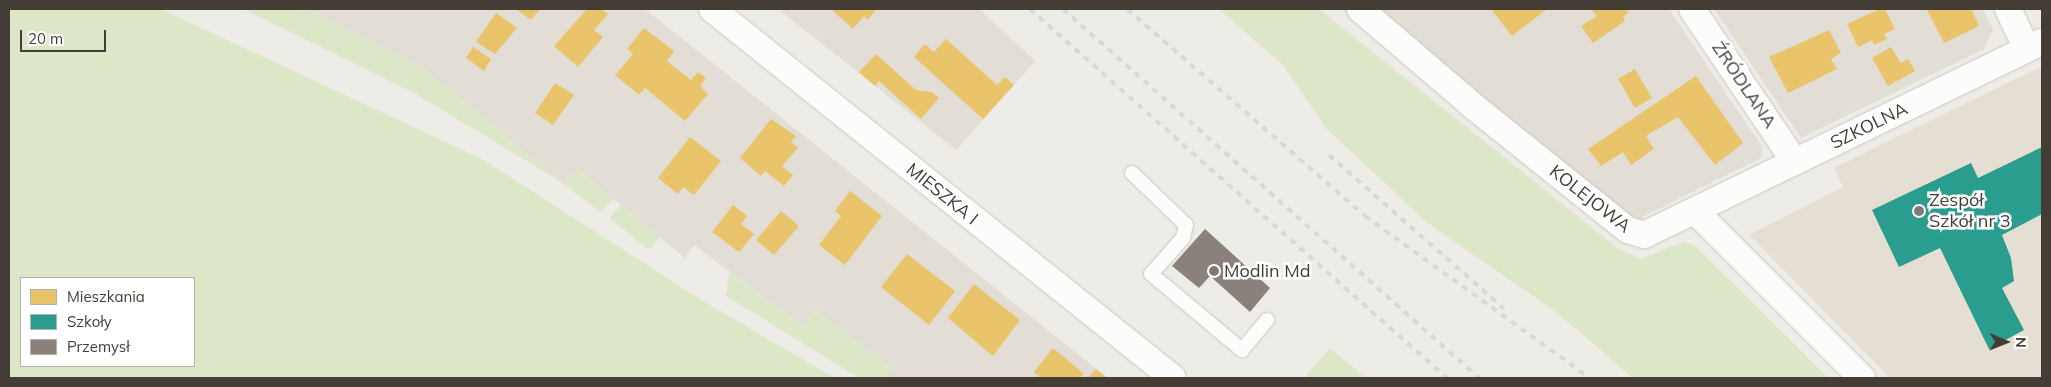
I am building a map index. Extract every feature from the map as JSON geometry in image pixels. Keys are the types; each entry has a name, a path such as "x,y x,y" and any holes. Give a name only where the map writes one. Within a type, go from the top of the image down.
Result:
{"street":[{"name":"MIESZKA I","path":"712,9 1173,378"},
{"name":"KOLEJOWA","path":"1360,9 1473,106 1636,235 1651,232 1696,212"},
{"name":"ŹRÓDLANA","path":"1692,9 1796,162"},
{"path":"2008,9 2035,46"},
{"name":"SZKOLNA","path":"1696,212 2035,46"},
{"path":"1696,212 1862,378"}],"lane":[{"path":"1132,173 1186,225 1186,233 1151,274 1242,350 1267,320"}],"shaded area":[{"path":"291,9 645,9 1108,378 886,378 892,368 815,310 804,327 694,245 685,258 577,169 564,184 424,69"},
{"path":"778,9 979,9 1035,61 956,150"},
{"path":"1342,9 1669,9 1763,148 1761,158 1644,216 1619,235"},
{"path":"1714,9 1983,9 1993,29 1984,49 1801,138"},
{"name":"Zespół Szkół nr 3","path":"2042,66 2042,378 1890,378 1749,235 1843,187 1834,168"}],"green space":[{"path":"9,9 161,9 484,160 703,301 835,378 9,378"},
{"path":"244,9 291,9 320,16 424,69 564,183 577,169 613,199 600,212 564,184 412,92"},
{"path":"1219,9 1319,9 1619,249 1641,259 1683,242 1694,245 1828,378 1633,378 1556,312 1426,222 1326,128 1283,65"},
{"path":"621,205 660,237 649,250 609,218"},
{"path":"729,272 804,327 815,310 893,368 886,378 859,378 726,296"},
{"path":"1330,348 1366,378 1304,378"}],"building: Mieszkania":[{"path":"516,9 540,9 531,20"},
{"path":"587,9 601,9 608,14 594,30 603,37 578,67 554,46"},
{"path":"831,9 874,9 875,11 868,20 864,16 853,29"},
{"path":"1491,9 1547,9 1512,36"},
{"path":"1591,9 1626,9 1629,12 1623,17 1625,21 1593,43 1581,26 1597,16"},
{"path":"1879,9 1885,9 1895,29 1884,34 1887,39 1874,45 1872,40 1858,47 1847,24"},
{"path":"1971,9 1979,26 1944,43 1927,10"},
{"path":"496,13 517,28 495,54 476,42"},
{"path":"644,28 674,51 667,61 691,80 698,72 706,78 700,86 708,94 685,121 645,88 639,95 615,75 633,54 627,49"},
{"path":"1829,30 1841,53 1831,59 1837,69 1788,93 1769,57"},
{"path":"946,39 997,85 1005,77 1014,85 983,119 914,57 925,44 934,52"},
{"path":"473,47 491,59 484,71 466,58"},
{"path":"1891,47 1901,63 1908,59 1915,71 1888,86 1872,58"},
{"path":"876,54 916,90 932,92 939,98 921,119 879,81 875,86 859,72"},
{"path":"1635,69 1652,98 1635,108 1618,79"},
{"path":"1696,76 1743,143 1715,165 1678,117 1646,136 1654,149 1631,165 1623,152 1601,166 1588,149"},
{"path":"555,83 574,95 553,125 535,113"},
{"path":"771,119 796,136 791,142 798,148 782,166 793,175 784,186 765,171 761,176 740,158"},
{"path":"690,137 721,161 694,195 683,187 678,194 658,178"},
{"path":"850,191 882,216 845,265 819,245 841,216 835,211"},
{"path":"733,205 747,216 741,224 754,234 739,252 712,232"},
{"path":"781,211 799,226 774,255 756,240"},
{"path":"907,254 955,291 929,325 881,287"},
{"path":"974,284 1020,320 993,356 948,318"},
{"path":"1053,348 1084,374 1080,378 1041,378 1034,372"},
{"path":"1096,369 1107,378 1088,378"}],"building: Szkoły":[{"path":"2042,147 2042,214 2002,235 2011,258 2014,281 2002,288 2024,330 1989,349 1940,248 1899,267 1872,210 1971,163 1978,178"}],"building: Przemysł":[{"name":"Modlin Md","path":"1205,229 1270,288 1250,312 1210,276 1199,288 1172,266"}],"railway":[{"path":"1030,9 1447,378"},
{"path":"1063,9 1479,378"},
{"path":"1127,9 1365,216 1590,378"},
{"path":"1329,155 1504,309"}],"place":[{"name":"Zespół Szkół nr 3","path":"1919,211"},
{"name":"Modlin Md","path":"1214,271"}]}
